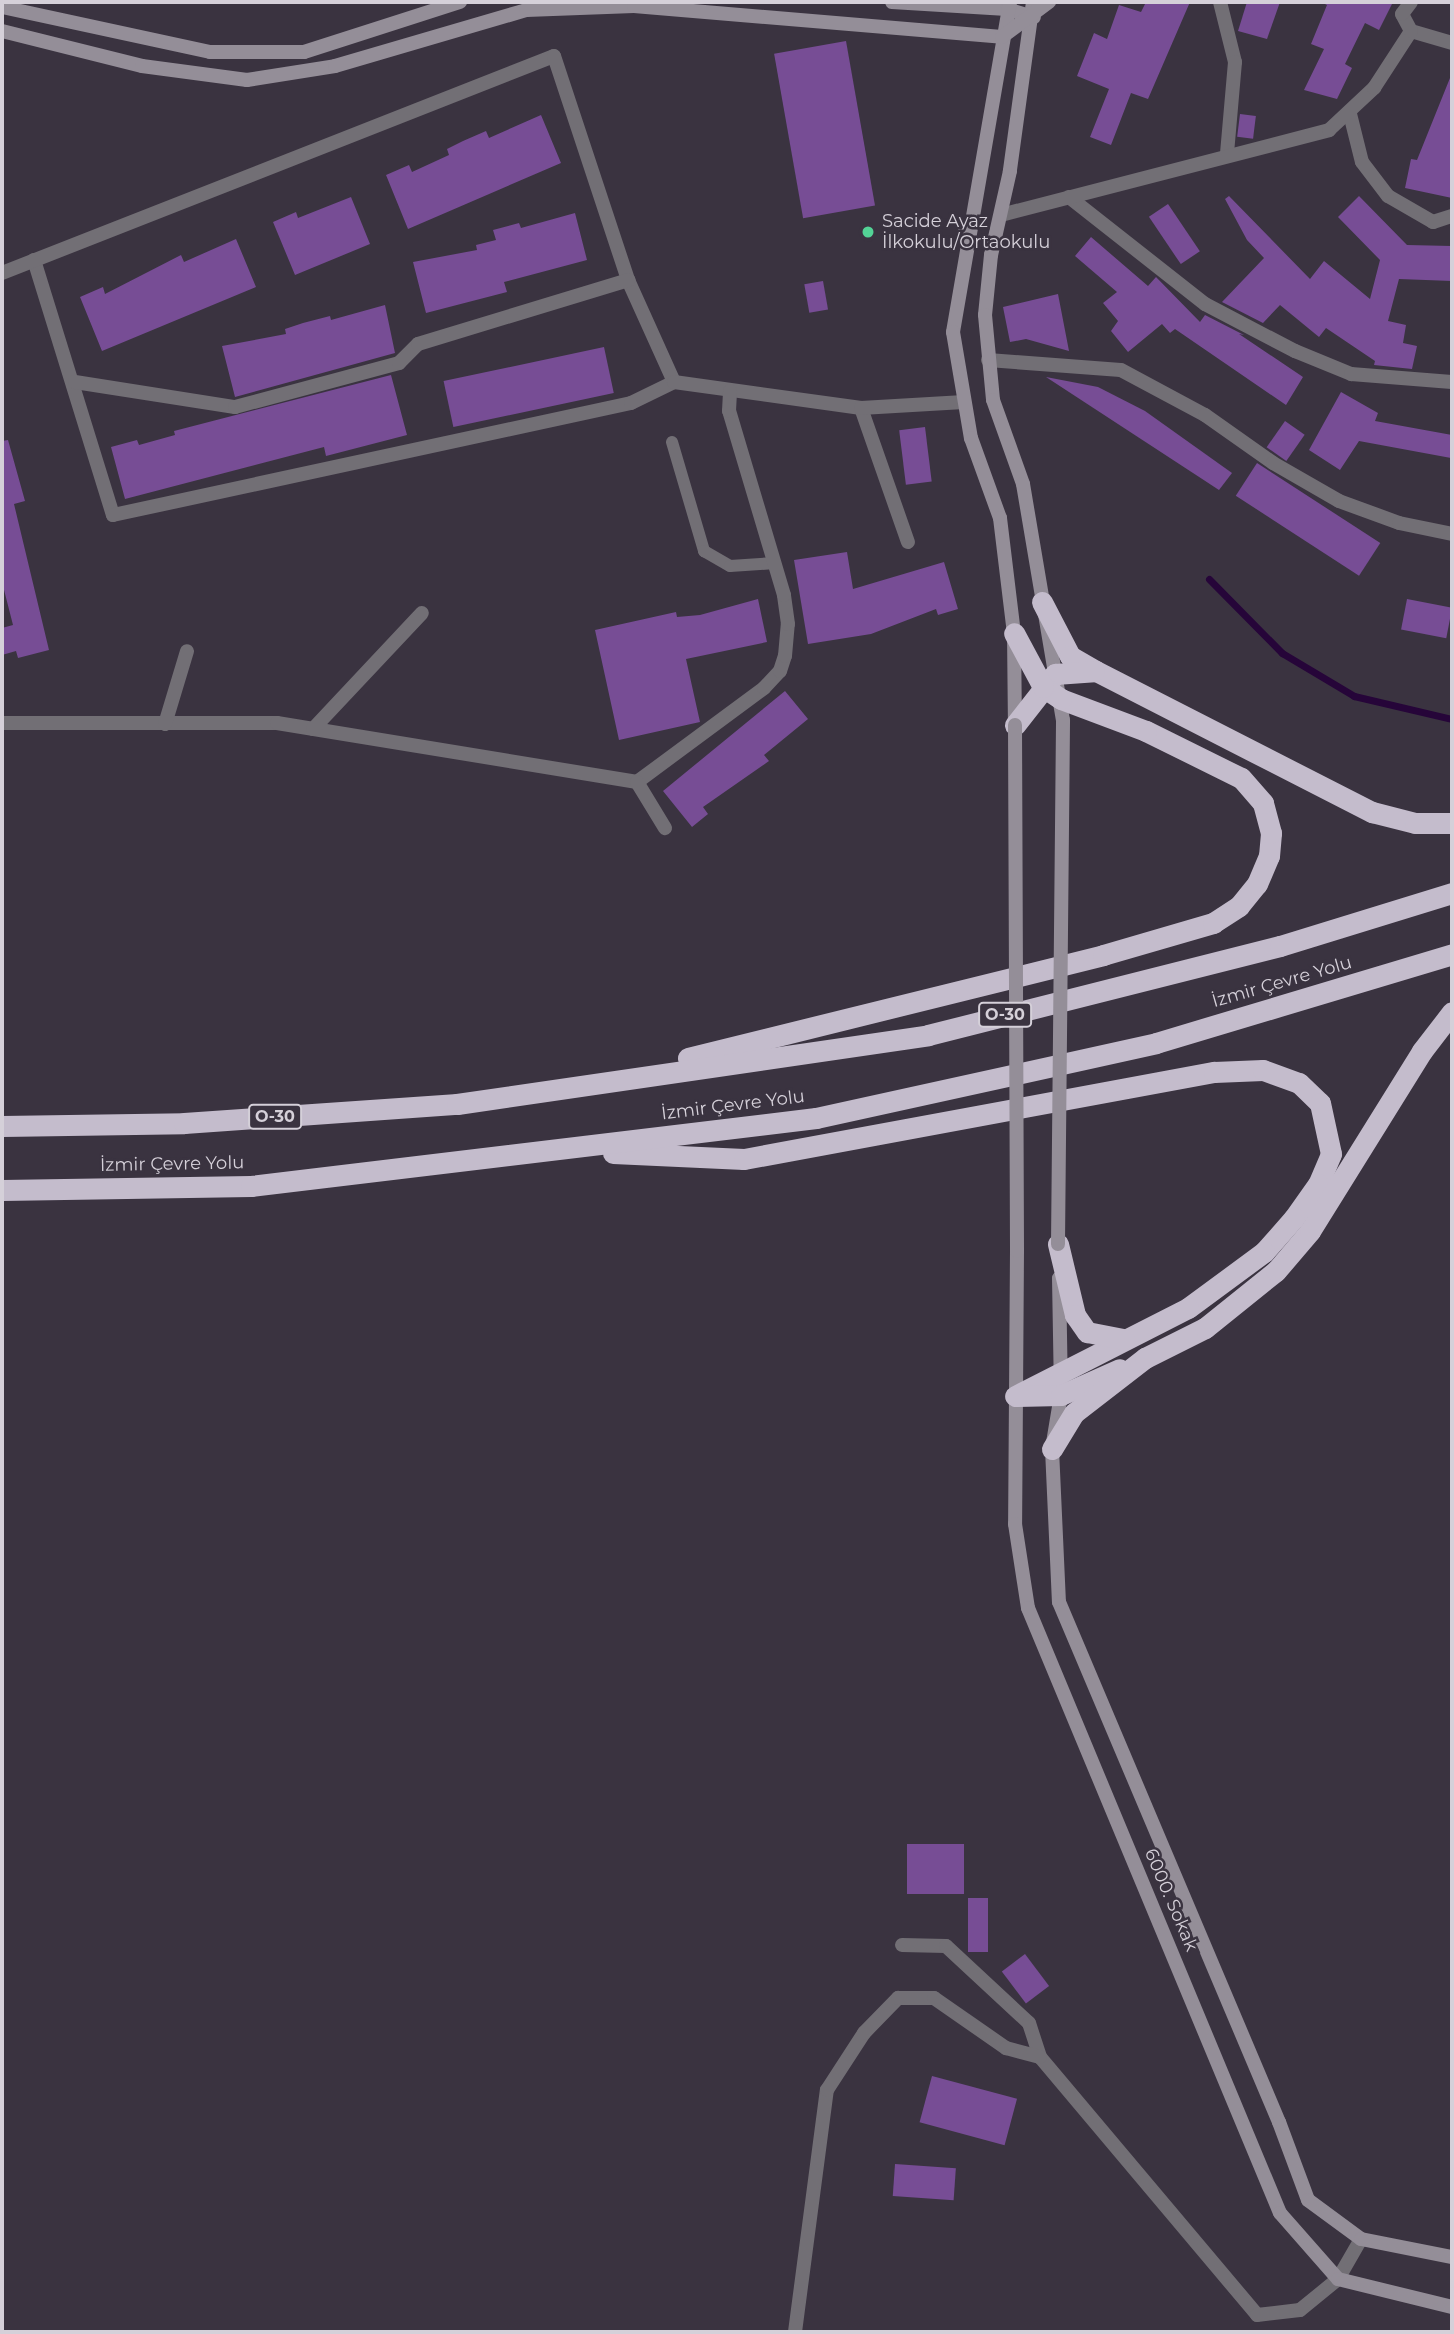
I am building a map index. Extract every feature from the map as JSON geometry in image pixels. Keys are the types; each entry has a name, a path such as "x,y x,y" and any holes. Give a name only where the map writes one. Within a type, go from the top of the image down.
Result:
{"highway":[{"path":"1042,602 1070,656 1096,671 1372,812 1415,823 1452,823"},
{"path":"547,1092 1103,956 1213,923 1239,906 1257,884 1269,856 1271,833 1263,803 1241,778 1146,731 1056,695 1014,633"},
{"path":"1015,725 1056,695 1096,671"},
{"name":"İzmir Çevre Yolu","path":"2,1126 184,1123 457,1104 928,1035 1280,946 1452,893"},
{"name":"İzmir Çevre Yolu","path":"2,1189 251,1186 816,1118 1156,1043 1452,954"},
{"path":"1015,1396 1061,1395 1145,1358 1205,1328 1276,1271 1310,1231 1422,1051 1452,1012"},
{"path":"551,1150 744,1159 1214,1072 1264,1070 1299,1083 1320,1103 1328,1126 1331,1154 1318,1184 1264,1252 1188,1308 1061,1370 1015,1396"},
{"path":"1058,1244 1075,1315 1087,1332 1124,1339"},
{"path":"1052,1449 1074,1413 1145,1358"}],"street":[{"path":"2,7 210,52 304,52 460,2"},
{"path":"892,2 1008,5 1033,9"},
{"path":"2,31 142,66 247,80 335,65 526,10 634,6 1002,37 1033,9 1049,2"},
{"path":"1220,2 1235,62 1227,154"},
{"path":"1411,2 1402,14 1411,31 1452,43"},
{"name":"6000. Sokak","path":"1008,5 954,332 971,438 1000,518 1014,633 1017,1251 1015,1524 1028,1608 1280,2213 1338,2279"},
{"name":"6000. Sokak","path":"1033,9 985,315 993,400 1023,484 1056,695 1061,1395 1052,1449 1059,1602 1279,2122 1308,2200 1361,2239 1452,2257"},
{"path":"1002,215 1227,154 1329,130 1350,114 1411,31"},
{"path":"2,273 554,56 628,280 674,382"},
{"path":"1350,114 1363,162 1388,196 1433,222 1452,216"},
{"path":"1069,197 1205,304 1295,351 1352,374 1452,382"},
{"path":"34,260 75,382 113,515 631,403 674,382 861,408 964,402"},
{"path":"75,382 235,408 399,363 418,344 628,280"},
{"path":"988,360 1121,370 1205,415 1273,463 1339,501 1399,523 1452,534"},
{"path":"2,723 277,723 637,782 764,688 780,671 788,624 775,563 729,411 730,391"},
{"path":"861,408 908,542"},
{"path":"313,729 422,613"},
{"path":"166,724 187,650"},
{"path":"637,782 665,828"},
{"path":"902,1945 946,1946 1029,2023 1040,2057 1257,2315 1300,2310 1338,2279 1361,2239"},
{"path":"795,2332 827,2090 864,2033 898,1998 934,1998 1006,2048 1040,2057"},
{"path":"1338,2279 1452,2307"}],"lane":[{"path":"672,442 704,551 730,566 775,563"}],"building":[{"path":"1146,2 1190,2 1148,99 1131,93 1111,145 1090,137 1109,89 1077,76 1094,33 1107,39 1119,5 1141,12"},
{"path":"1247,2 1280,2 1267,39 1238,31"},
{"path":"1321,2 1393,2 1379,30 1365,23 1345,64 1352,68 1337,99 1304,90 1324,49 1311,44 1327,5"},
{"path":"846,41 875,205 803,218 774,54"},
{"path":"1452,73 1452,198 1405,188 1411,159 1417,160"},
{"path":"1240,114 1256,116 1253,139 1237,137"},
{"path":"541,115 561,163 408,229 386,175 409,165 412,172 449,155 447,149 463,141 486,131 489,138"},
{"path":"1229,196 1310,279 1324,261 1370,299 1380,260 1338,217 1359,196 1407,245 1452,246 1452,281 1399,279 1388,321 1406,325 1403,343 1417,346 1412,369 1374,365 1375,361 1326,328 1319,337 1280,305 1263,323 1222,302 1264,258 1247,240 1225,199"},
{"path":"351,197 370,244 295,275 273,222 296,212 298,218"},
{"path":"1168,204 1200,251 1181,264 1149,217"},
{"path":"575,213 587,260 504,282 507,292 426,313 413,262 477,250 476,245 496,240 493,230 519,223 521,228"},
{"path":"1091,237 1148,286 1156,277 1200,322 1205,315 1244,335 1239,334 1303,377 1286,405 1175,329 1170,333 1162,324 1128,352 1111,331 1118,321 1103,303 1117,292 1075,256"},
{"path":"236,239 256,287 102,351 80,297 103,287 105,294 181,255 184,262"},
{"path":"823,281 828,310 809,313 804,284"},
{"path":"1058,294 1069,351 1026,339 1010,342 1003,307"},
{"path":"385,305 395,353 235,397 222,346 286,334 285,329 303,323 330,316 331,320"},
{"path":"604,347 614,393 453,427 444,381"},
{"path":"391,375 407,435 326,456 324,447 125,499 111,447 137,440 139,445 175,435 174,431"},
{"path":"1046,377 1098,387 1145,411 1232,473 1219,490"},
{"path":"1341,392 1378,413 1375,421 1452,435 1451,458 1359,441 1340,470 1309,450"},
{"path":"1285,421 1305,435 1286,461 1267,447"},
{"path":"925,427 932,482 906,485 899,430"},
{"path":"8,440 25,501 14,504 49,650 18,658 16,651 2,655 2,628 13,625 2,582 2,441"},
{"path":"1257,463 1380,543 1359,576 1236,496"},
{"path":"847,552 853,589 944,562 958,609 938,615 936,609 871,634 808,644 794,560"},
{"path":"758,599 767,642 686,659 700,722 619,740 595,630 676,612 677,617 700,615"},
{"path":"1407,599 1452,608 1446,638 1401,629"},
{"path":"785,691 808,719 764,755 769,761 703,807 708,814 692,827 663,791"},
{"path":"907,1844 964,1844 964,1894 907,1894"},
{"path":"968,1898 988,1898 988,1952 968,1952"},
{"path":"1025,1954 1049,1986 1026,2003 1002,1971"},
{"path":"932,2076 1017,2099 1005,2145 920,2122"},
{"path":"895,2164 956,2168 954,2200 893,2196"}],"waterway":[{"path":"1209,579 1282,653 1354,696 1452,719"}],"place":[{"name":"Sacide Ayaz İlkokulu/Ortaokulu","path":"868,232"}]}
